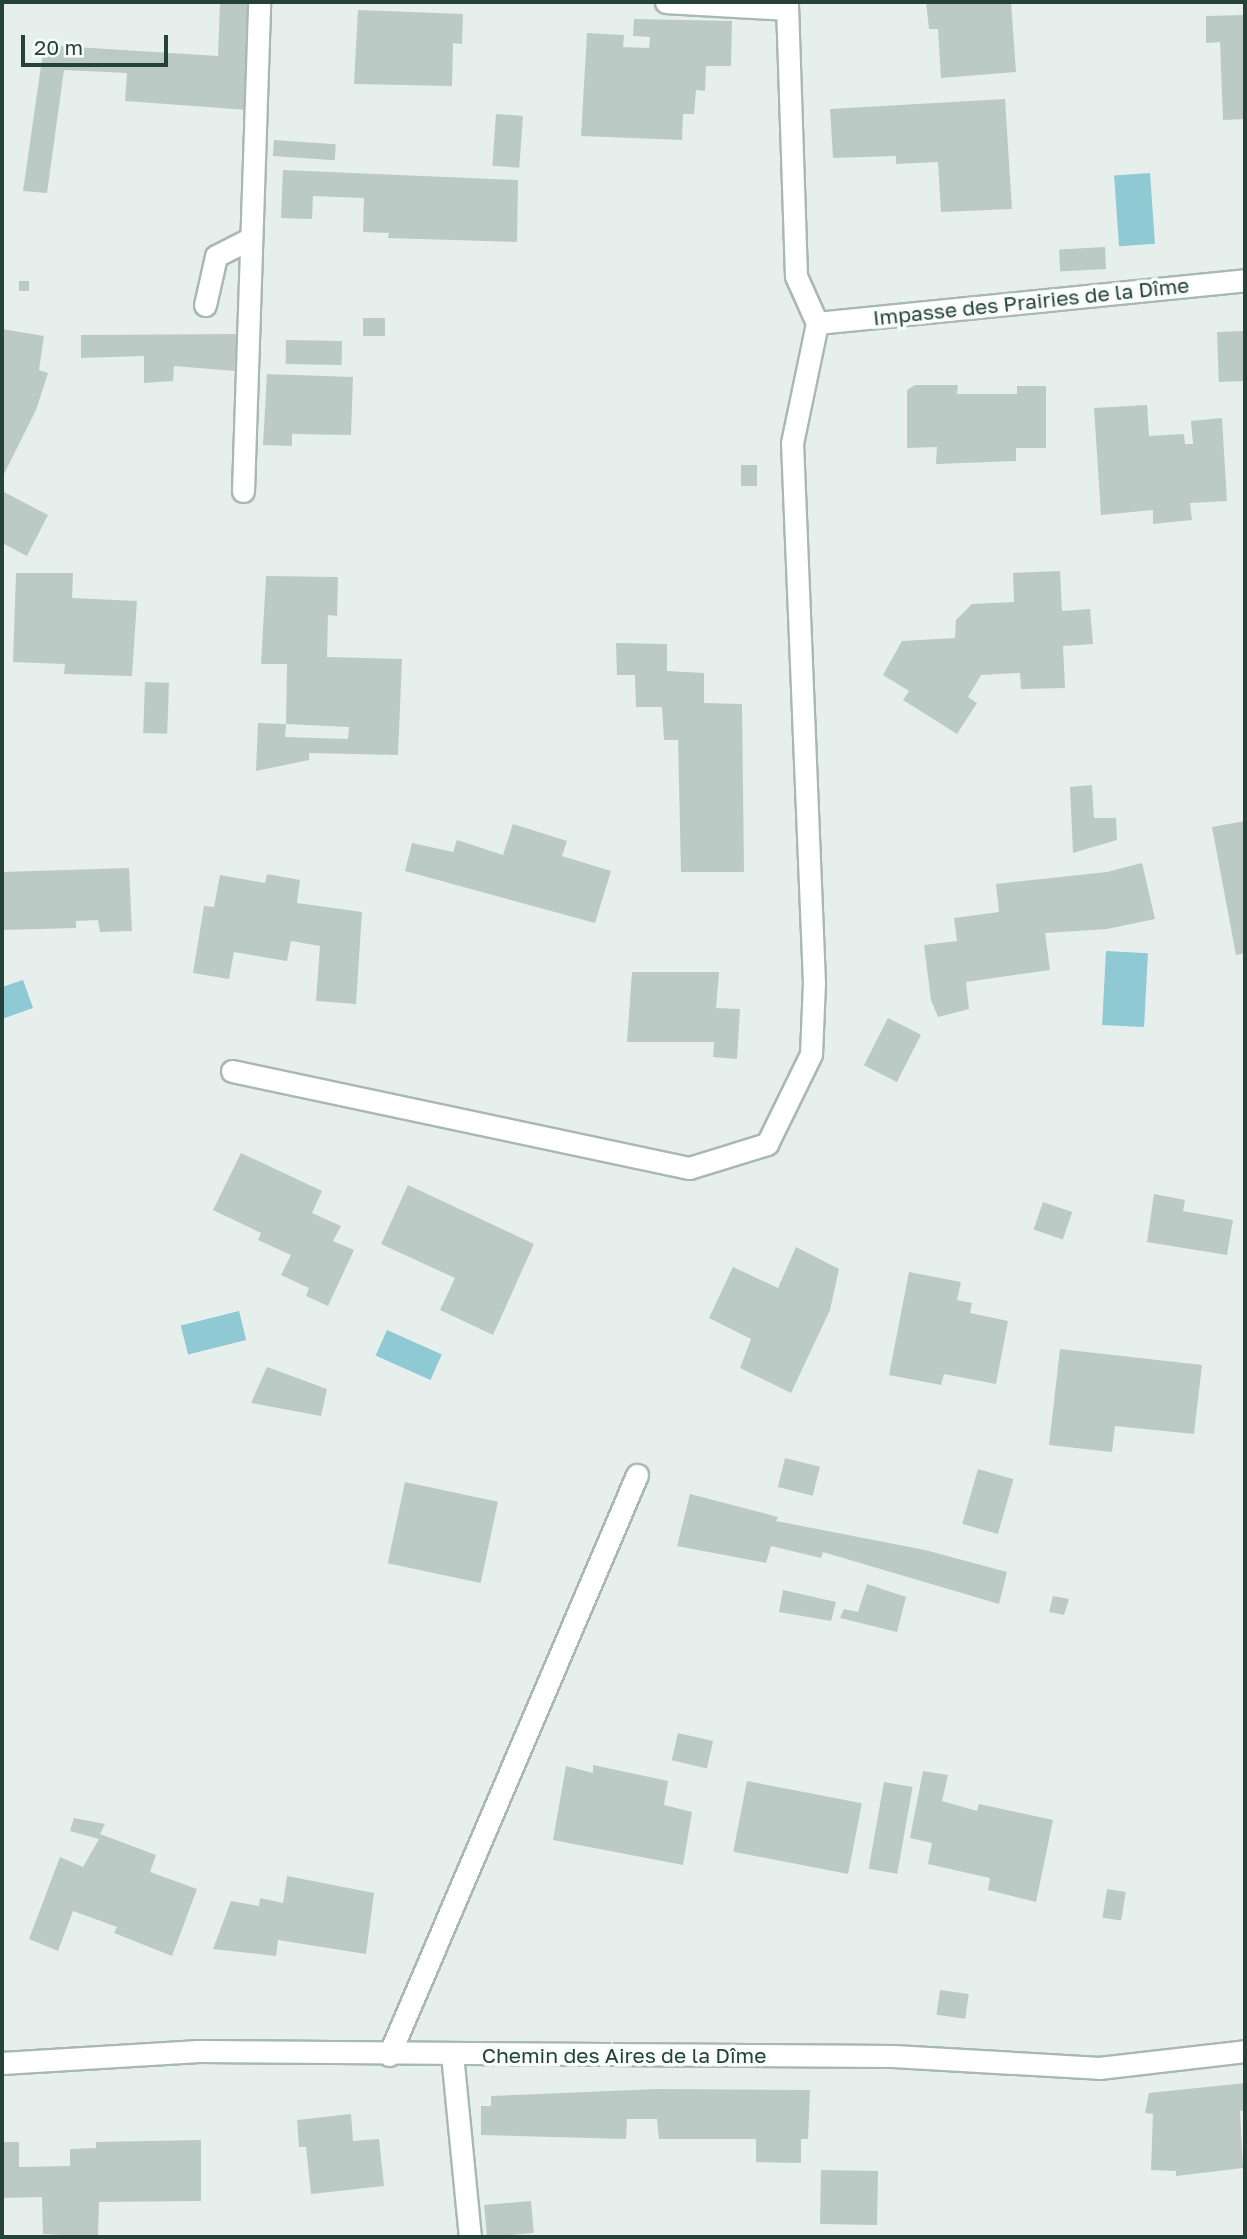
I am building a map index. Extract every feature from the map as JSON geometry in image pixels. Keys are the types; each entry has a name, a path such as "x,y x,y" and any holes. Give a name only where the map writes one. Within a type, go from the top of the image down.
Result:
{"street":[{"path":"243,491 259,2"},
{"path":"232,1071 689,1168 767,1144 811,1054 814,984 792,443 817,323 796,276 787,5 666,2"},
{"path":"205,305 216,256 251,238"},
{"name":"Impasse des Prairies de la Dîme","path":"817,323 1245,280"},
{"path":"389,2055 637,1475"},
{"name":"Chemin des Aires de la Dîme","path":"2,2063 199,2051 389,2055 893,2056 1099,2068 1245,2051"},
{"path":"452,2054 470,2237"}],"water":[{"path":"1150,173 1155,244 1119,246 1114,176"},
{"path":"1106,951 1148,953 1144,1027 1102,1025"},
{"path":"23,980 33,1008 2,1019 2,987"},
{"path":"239,1311 246,1340 188,1355 181,1326"},
{"path":"387,1330 442,1354 430,1380 376,1356"}],"building":[{"path":"220,2 252,2 248,110 125,101 127,73 64,70 47,193 23,191 44,45 218,56"},
{"path":"926,2 1011,2 1016,72 941,78 938,29 929,29"},
{"path":"358,10 463,14 462,44 453,43 452,86 354,84"},
{"path":"1245,15 1245,119 1223,120 1220,42 1206,43 1206,16"},
{"path":"634,19 732,21 731,66 706,66 705,91 696,90 694,114 683,114 682,140 581,136 587,33 624,35 623,47 649,48 650,37 633,36"},
{"path":"1005,99 1012,209 941,212 938,162 896,164 896,156 833,158 830,109"},
{"path":"496,114 523,116 519,168 492,166"},
{"path":"274,140 336,144 335,160 273,156"},
{"path":"283,170 518,180 517,242 388,238 389,233 363,232 364,198 313,196 312,219 281,218"},
{"path":"1105,247 1106,269 1060,271 1059,249"},
{"path":"19,281 29,281 29,291 19,291"},
{"path":"363,318 385,318 385,336 363,336"},
{"path":"2,329 44,336 39,370 48,373 36,410 2,478"},
{"path":"1243,331 1245,381 1219,382 1217,332"},
{"path":"237,334 235,371 174,366 173,381 144,383 144,356 81,358 81,335"},
{"path":"286,340 342,341 342,365 286,364"},
{"path":"267,374 353,377 351,435 292,434 292,446 263,445"},
{"path":"915,385 958,385 957,394 1017,394 1017,386 1046,386 1046,448 1016,448 1016,461 936,464 937,447 907,448 907,390"},
{"path":"1147,405 1149,436 1184,434 1185,444 1193,444 1191,421 1222,418 1227,501 1190,503 1192,520 1153,524 1153,510 1101,515 1094,408"},
{"path":"741,465 757,465 757,486 741,486"},
{"path":"2,491 48,515 27,556 2,543"},
{"path":"1060,571 1062,611 1090,609 1093,644 1063,646 1065,688 1021,689 1020,673 981,675 968,697 977,703 957,734 903,700 909,691 883,675 902,641 955,638 956,620 972,604 1014,602 1013,573"},
{"path":"16,573 73,573 72,598 137,601 132,676 64,674 65,664 13,662"},
{"path":"266,576 338,577 337,616 328,615 327,657 402,659 398,755 309,753 309,760 256,771 258,723 286,724 287,664 261,664","holes":["286,724 349,727 348,739 285,737"]},
{"path":"616,643 667,644 667,671 704,673 704,703 742,704 744,872 681,872 678,740 664,740 662,707 636,707 635,675 617,675"},
{"path":"145,682 169,683 167,734 143,733"},
{"path":"1092,785 1094,818 1116,818 1117,840 1073,853 1070,787"},
{"path":"1245,821 1245,953 1236,955 1212,827"},
{"path":"513,824 567,841 562,856 611,871 595,923 405,871 412,843 453,852 457,840 503,855"},
{"path":"1142,863 1155,919 1107,929 1045,933 1050,970 966,982 969,1009 938,1017 931,1000 924,945 957,941 954,918 999,912 996,884 1107,872"},
{"path":"129,868 132,931 100,932 98,920 76,921 76,928 2,930 2,872"},
{"path":"267,874 300,880 297,903 362,912 356,1004 316,1001 320,946 291,941 287,961 234,952 229,979 193,973 204,906 214,907 220,875 265,883"},
{"path":"632,972 719,972 716,1008 740,1009 737,1059 713,1057 714,1042 627,1042"},
{"path":"888,1018 921,1035 897,1082 864,1065"},
{"path":"241,1153 322,1191 312,1213 341,1226 333,1241 354,1250 328,1306 306,1296 309,1288 281,1275 291,1255 258,1240 261,1233 213,1210"},
{"path":"408,1185 534,1244 493,1335 440,1310 455,1278 381,1244"},
{"path":"1154,1194 1185,1200 1183,1211 1233,1220 1227,1255 1147,1242"},
{"path":"1043,1202 1072,1212 1063,1240 1034,1229"},
{"path":"796,1247 839,1269 830,1310 791,1393 740,1368 751,1339 709,1318 733,1267 778,1288"},
{"path":"909,1272 961,1282 957,1300 972,1303 970,1313 1008,1321 996,1384 944,1374 941,1385 889,1375"},
{"path":"1060,1349 1202,1365 1194,1434 1115,1426 1112,1452 1049,1445"},
{"path":"267,1367 327,1389 321,1416 251,1403"},
{"path":"785,1458 820,1467 813,1496 778,1487"},
{"path":"978,1469 1014,1479 998,1534 962,1524"},
{"path":"405,1482 498,1502 481,1583 388,1563"},
{"path":"690,1494 778,1517 776,1521 925,1550 1007,1572 999,1604 823,1552 821,1558 771,1546 766,1563 677,1546"},
{"path":"867,1584 906,1597 897,1632 840,1618 844,1609 858,1612"},
{"path":"783,1590 836,1602 831,1621 779,1612"},
{"path":"1053,1596 1069,1599 1064,1615 1049,1612"},
{"path":"678,1733 713,1741 707,1768 672,1760"},
{"path":"593,1765 668,1781 664,1805 692,1812 683,1865 553,1840 566,1766 593,1773"},
{"path":"923,1771 948,1775 942,1801 977,1811 979,1804 1053,1820 1036,1902 988,1890 990,1878 928,1864 932,1843 910,1838"},
{"path":"747,1781 862,1803 848,1874 733,1852"},
{"path":"884,1782 913,1787 897,1874 869,1869"},
{"path":"74,1818 105,1824 100,1834 156,1855 150,1872 197,1889 172,1956 114,1933 117,1927 73,1911 58,1951 29,1939 60,1857 83,1867 99,1839 70,1831"},
{"path":"287,1876 374,1893 366,1954 278,1940 276,1956 213,1949 231,1901 259,1906 260,1898 283,1903"},
{"path":"1107,1889 1126,1892 1121,1921 1102,1918"},
{"path":"940,1990 969,1994 965,2019 937,2015"},
{"path":"1245,2083 1245,2110 1240,2111 1243,2168 1176,2176 1176,2171 1151,2170 1153,2114 1145,2113 1149,2093"},
{"path":"658,2089 810,2090 808,2139 801,2139 801,2163 756,2162 756,2139 659,2139 657,2119 627,2119 626,2139 481,2135 481,2106 491,2106 491,2096"},
{"path":"351,2114 353,2141 379,2139 384,2186 311,2194 306,2147 299,2147 297,2120"},
{"path":"201,2140 201,2201 99,2202 98,2237 43,2234 42,2197 2,2198 2,2142 19,2142 19,2167 70,2166 70,2149 96,2148 96,2142"},
{"path":"821,2170 878,2171 877,2225 820,2224"},
{"path":"531,2201 534,2233 487,2237 484,2205"}]}
